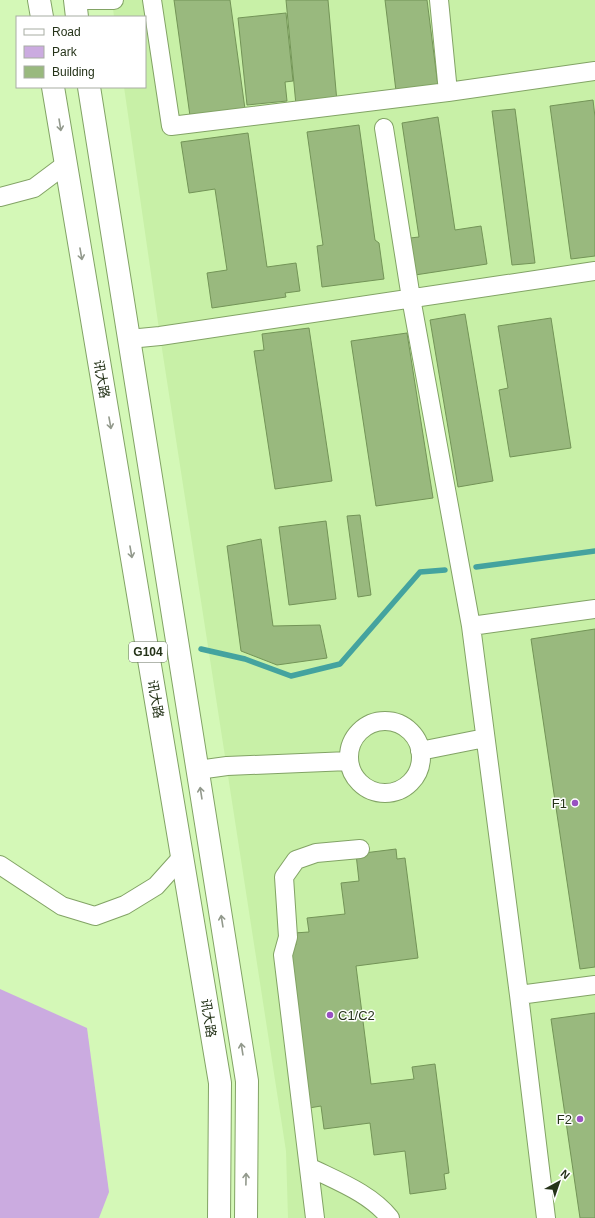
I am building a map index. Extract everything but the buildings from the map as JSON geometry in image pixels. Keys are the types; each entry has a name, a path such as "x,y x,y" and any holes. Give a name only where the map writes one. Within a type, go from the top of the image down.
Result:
{"highway":[{"path":"39,0 42,16"},
{"path":"75,0 77,16"},
{"name":"讯大路","path":"54,88 220,1083 219,1218"},
{"name":"G104","path":"89,88 247,1081 246,1218"}],"street":[{"path":"75,0 114,0"},
{"path":"152,0 171,126 448,92 595,71"},
{"path":"439,0 448,92"},
{"path":"384,128 411,298 471,626 519,995 546,1218"},
{"path":"0,197 34,188 66,164"},
{"path":"129,339 160,336 595,270"},
{"path":"471,626 595,609"},
{"path":"383,721 394,722 413,734 420,751 420,767 415,778 406,787 395,792 383,793 370,790 357,778 350,761 350,748 362,729 383,721"},
{"path":"420,751 485,738"},
{"path":"198,770 227,766 350,761"},
{"path":"315,1218 283,955 288,937 284,877 296,860 316,853 360,849"},
{"path":"0,865 62,906 95,916 125,905 156,886 182,857"},
{"path":"519,995 595,985"},
{"path":"309,1167 354,1189 383,1210 390,1218"}],"shaded area":[{"path":"112,0 595,0 595,1218 288,1218 286,1151 160,336 124,88 146,88 146,16 114,16"}],"green space":[{"path":"0,989 87,1028 109,1192 99,1218 0,1218"}],"waterway":[{"path":"476,567 595,551"},
{"path":"201,649 245,659 291,676 340,664 420,572 445,570"}],"place":[{"name":"F1","path":"575,803"},
{"name":"C1/C2","path":"330,1015"},
{"name":"F2","path":"580,1119"}]}
